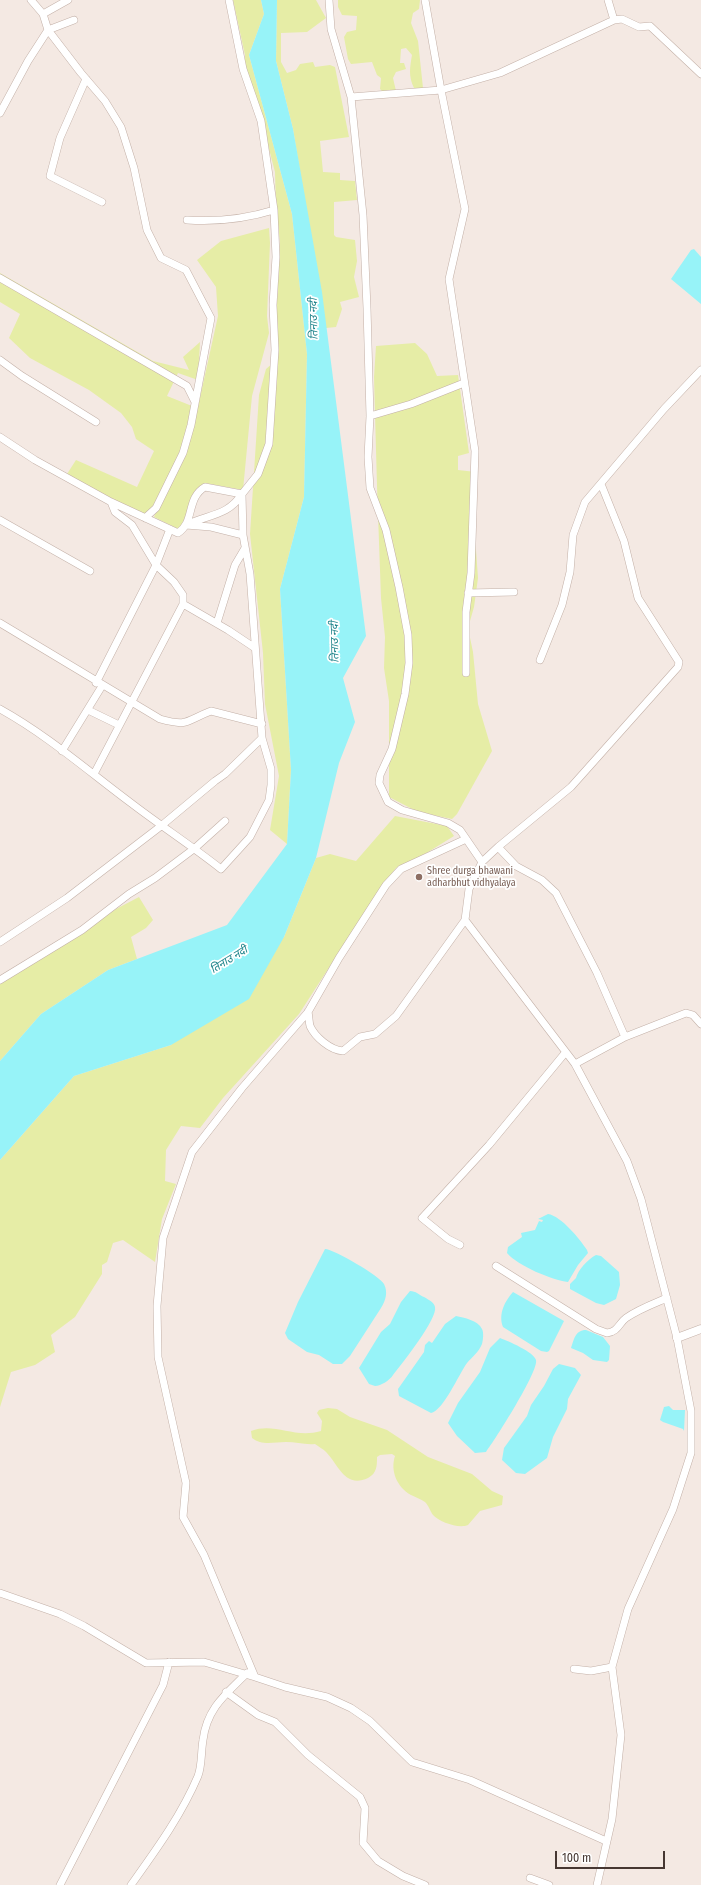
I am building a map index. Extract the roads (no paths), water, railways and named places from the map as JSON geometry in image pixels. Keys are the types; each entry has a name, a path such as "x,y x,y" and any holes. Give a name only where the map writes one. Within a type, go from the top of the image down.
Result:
{"street":[{"path":"31,0 43,14 48,30 105,101 120,127 134,168 147,230 161,258 186,270 212,318 191,425 183,453 156,508 145,518"},
{"path":"43,14 68,0"},
{"path":"186,525 203,517 222,512 236,504 258,474 269,444 275,350 273,305 276,257 274,210 261,121 243,70 229,0"},
{"path":"329,0 331,29 351,97 363,215 370,416 368,457 370,488 386,530 408,635 410,663 405,694 392,749 380,775 379,783 388,802 402,810 448,824 460,830 482,862"},
{"path":"425,0 441,90 465,209 449,279 475,451 471,573 466,612 466,673"},
{"path":"608,0 614,20"},
{"path":"351,97 441,90 500,73 614,20 622,19 639,27 650,26 701,74"},
{"path":"0,113 28,61 48,30 74,20"},
{"path":"86,78 60,138 50,176 102,202"},
{"path":"187,220 214,222 257,216 274,210"},
{"path":"0,278 187,386 195,402"},
{"path":"0,360 22,376 96,422"},
{"path":"540,660 562,605 570,572 573,535 585,502 664,409 701,370"},
{"path":"370,416 411,404 464,383"},
{"path":"0,437 35,460 111,502 178,532 184,529 186,525 194,497 199,490 205,487 242,494"},
{"path":"308,1012 310,1025 319,1038 336,1051 343,1051 360,1037 375,1034 396,1016 465,920 469,889 482,862 571,787 678,667 679,662 638,598 624,541 601,484"},
{"path":"0,708 17,718 94,774 161,826 195,848 222,870 250,837 268,800 271,785 271,768 262,738 262,724 254,648 250,574 243,535 242,494"},
{"path":"94,774 183,604 182,595 178,589 156,564 132,525 115,512 111,502"},
{"path":"0,520 90,571"},
{"path":"186,525 211,527 243,535"},
{"path":"62,751 88,710 156,564 170,529"},
{"path":"217,623 236,565 245,548"},
{"path":"468,593 514,592"},
{"path":"183,604 217,623 254,648"},
{"path":"0,623 99,684 160,719 178,724 189,722 211,711 262,724"},
{"path":"88,710 119,725"},
{"path":"0,942 67,898 161,826 225,774 262,738"},
{"path":"0,980 82,930 195,848 225,821"},
{"path":"255,1677 204,1555 183,1517 186,1483 158,1357 158,1306 163,1238 192,1152 242,1088 308,1012 339,958 386,885 401,869 466,838"},
{"path":"498,847 516,866 542,880 556,893 597,973 625,1037"},
{"path":"465,920 565,1053 575,1064 627,1161 641,1199 667,1298 677,1338 691,1411 691,1452 673,1509 628,1609 612,1667 621,1735 612,1819 597,1885"},
{"path":"575,1064 625,1037 686,1013 693,1015 701,1024"},
{"path":"460,1245 448,1239 422,1218 489,1145 565,1053"},
{"path":"496,1266 596,1329 607,1333 617,1329 624,1319 631,1314 667,1298"},
{"path":"677,1338 701,1330"},
{"path":"0,1593 60,1614 84,1626 146,1663 204,1662 247,1673 285,1687 327,1697 351,1708 370,1722 412,1762 470,1780 606,1841"},
{"path":"60,1885 163,1685 169,1662"},
{"path":"574,1669 591,1671 612,1667"},
{"path":"131,1885 170,1831 199,1775 203,1738 214,1707 226,1692 247,1673"},
{"path":"226,1692 258,1715 275,1722 308,1755 360,1797 365,1808 364,1843 378,1861 403,1876 425,1885"},
{"path":"530,1878 549,1885"}],"water":[{"name":"तिनाउ नदी","path":"261,0 277,0 276,61 293,129 322,292 366,636 343,678 355,722 339,763 316,858 284,937 249,999 171,1045 74,1076 0,1160 0,1061 41,1014 108,970 227,925 287,844 291,770 280,589 304,497 307,354 292,214 249,55 264,14"},
{"path":"694,249 701,257 701,304 671,279 691,250"},
{"path":"548,1214 564,1223 584,1245 588,1253 578,1265 568,1282 536,1272 519,1263 507,1253 508,1247 522,1237 521,1233 535,1230 539,1221 542,1222 543,1220 538,1219"},
{"path":"325,1249 338,1253 381,1280 386,1290 385,1299 381,1308 350,1356 342,1364 333,1364 319,1355 307,1352 288,1339 285,1333 298,1302"},
{"path":"596,1255 601,1256 619,1272 620,1285 616,1299 604,1305 596,1303 570,1289 570,1284 576,1278 581,1268"},
{"path":"410,1291 417,1293 434,1304 434,1313 431,1321 411,1352 390,1379 377,1386 369,1384 359,1368 381,1332 390,1324 401,1302"},
{"path":"513,1292 564,1321 549,1351 541,1351 503,1327 501,1317 503,1308 507,1299"},
{"path":"456,1316 470,1320 480,1326 483,1332 481,1347 467,1363 441,1406 436,1411 431,1413 399,1396 398,1389 424,1352 425,1345 429,1341 432,1343 445,1324"},
{"path":"582,1330 586,1330 603,1337 610,1346 609,1360 607,1362 593,1360 583,1353 571,1348 577,1334"},
{"path":"500,1338 531,1354 536,1360 535,1367 524,1391 491,1445 486,1452 475,1453 457,1436 448,1423 458,1403 480,1372 490,1348"},
{"path":"559,1364 575,1368 581,1375 568,1399 567,1409 553,1437 547,1458 525,1474 516,1473 502,1460 504,1448 527,1416 531,1405 553,1369"},
{"path":"669,1406 673,1410 685,1410 684,1431 683,1429 660,1420 664,1407"}],"place":[{"name":"Shree durga bhawani adharbhut vidhyalaya","path":"419,877"}]}
